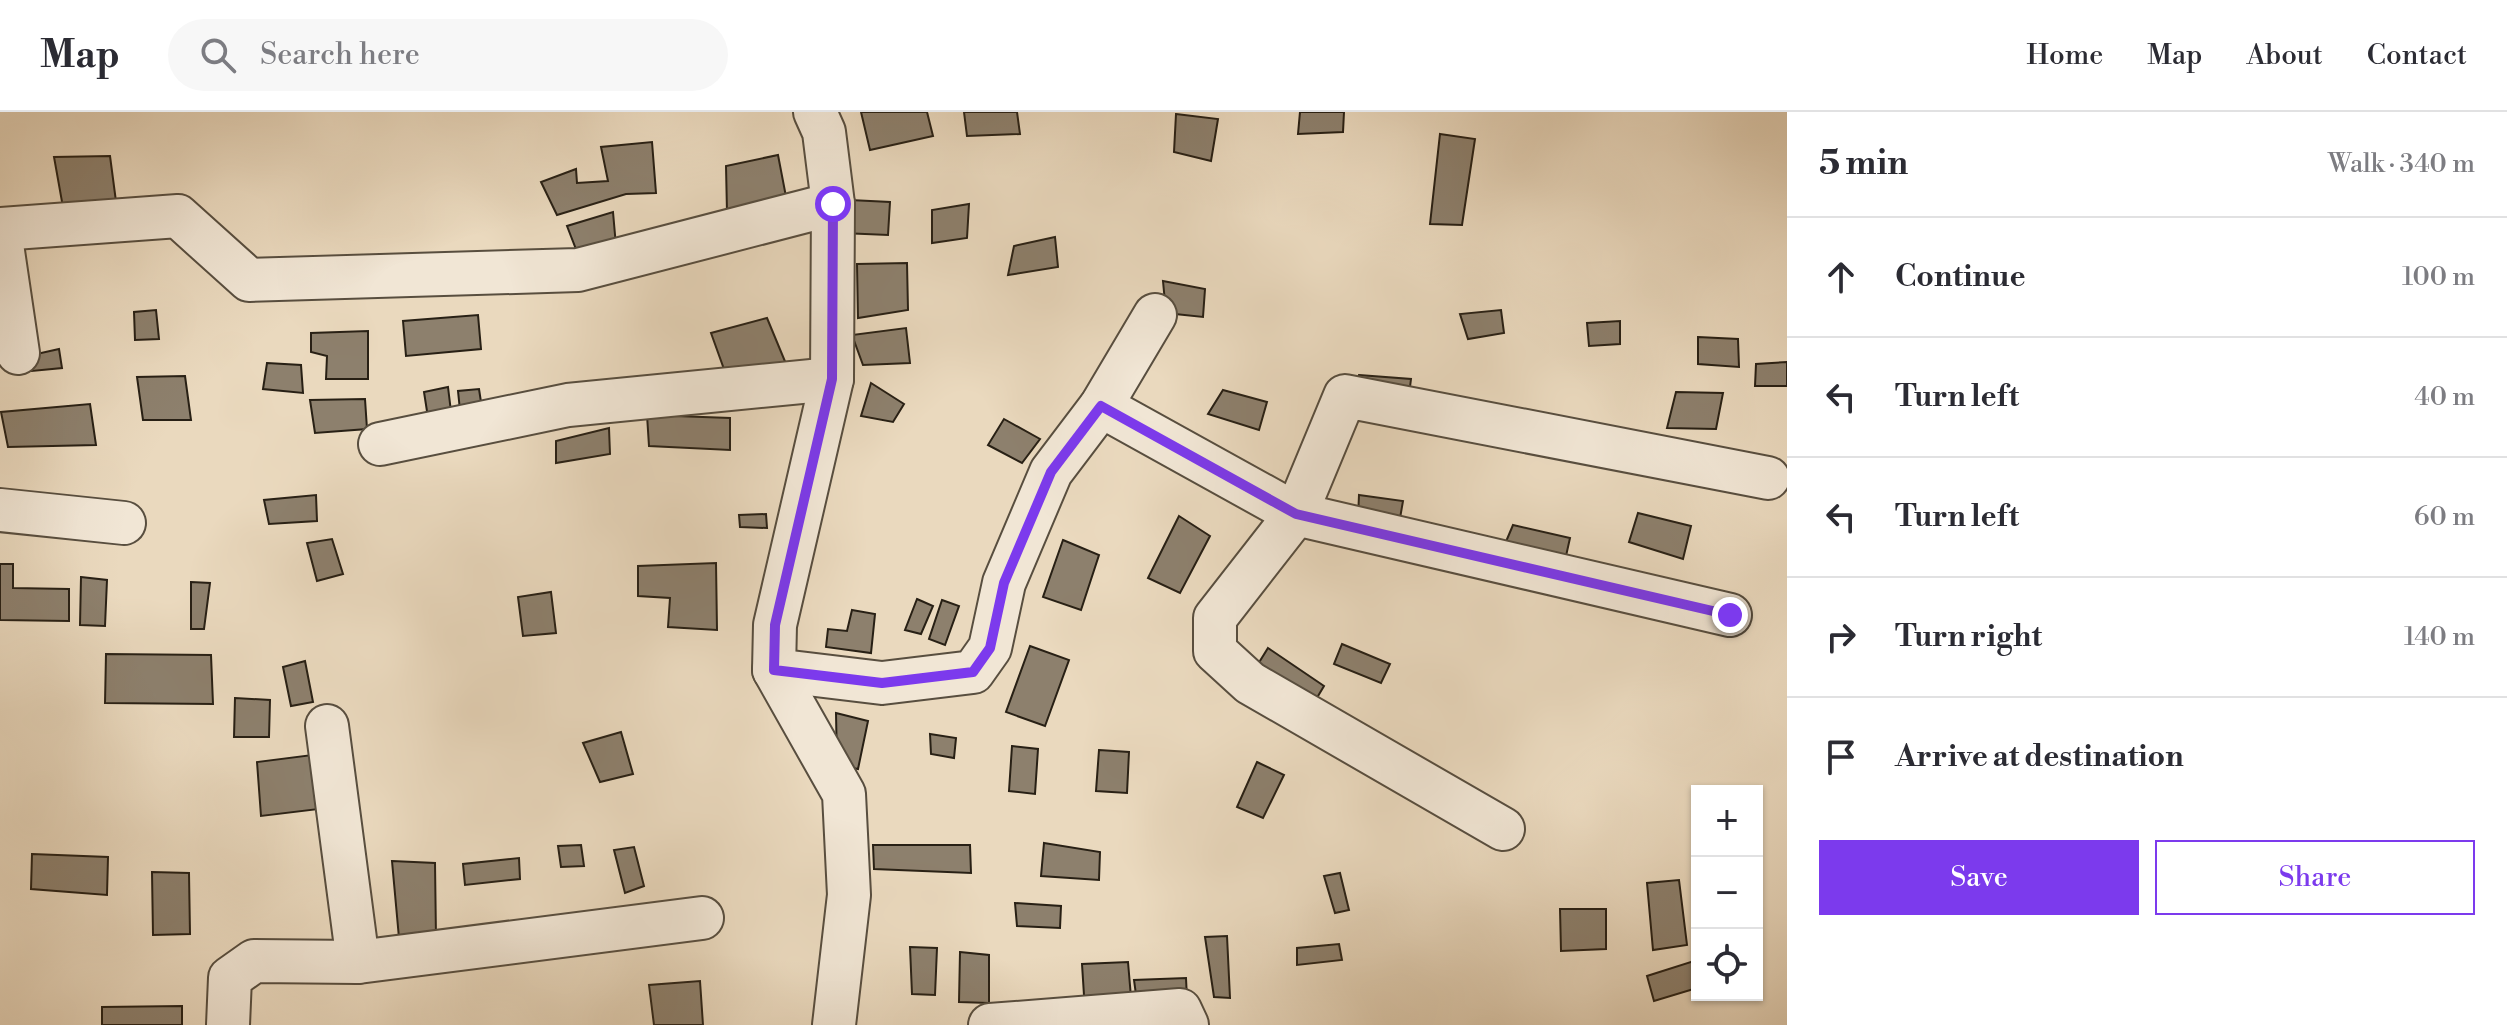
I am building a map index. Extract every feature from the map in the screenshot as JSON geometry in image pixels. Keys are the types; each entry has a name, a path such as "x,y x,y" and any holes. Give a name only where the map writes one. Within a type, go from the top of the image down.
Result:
{"street":[{"path":"815,112 824,132 833,204 832,379 775,625 774,670 844,794 849,895 834,1025"},
{"path":"18,353 0,230 178,216 249,280 547,271 578,270 833,204"},
{"path":"774,670 882,683 973,672 990,648 1004,583 1051,472 1101,406 1155,315"},
{"path":"380,444 568,405 832,379"},
{"path":"1503,829 1250,683 1215,651 1215,618 1296,514 1345,396 1768,478"},
{"path":"1101,406 1296,514 1730,615"},
{"path":"0,510 124,523"},
{"path":"327,726 358,962"},
{"path":"228,1025 230,978 254,961 358,962 702,918"},
{"path":"990,1025 1180,1010 1187,1025"}],"building":[{"path":"861,112 927,112 933,136 870,150"},
{"path":"964,112 1017,112 1020,134 967,136"},
{"path":"1300,112 1344,112 1343,132 1298,134"},
{"path":"1176,114 1218,119 1211,161 1174,152"},
{"path":"1440,134 1475,139 1462,225 1430,224"},
{"path":"652,142 656,193 626,194 557,215 541,182 576,169 577,183 608,181 601,147"},
{"path":"778,155 788,207 727,212 726,166"},
{"path":"110,156 117,209 64,213 54,157"},
{"path":"850,200 890,202 888,235 842,233"},
{"path":"969,204 967,238 932,243 932,210"},
{"path":"613,212 616,246 579,257 567,226"},
{"path":"1055,237 1058,267 1008,275 1014,246"},
{"path":"907,263 908,310 858,318 857,264"},
{"path":"1163,281 1205,289 1203,317 1166,313"},
{"path":"156,310 159,339 135,340 134,312"},
{"path":"1501,310 1504,333 1468,339 1460,314"},
{"path":"478,315 481,349 406,356 403,321"},
{"path":"767,318 789,371 729,383 711,333"},
{"path":"1620,321 1620,344 1589,346 1587,323"},
{"path":"906,328 910,363 863,365 852,335"},
{"path":"368,331 368,379 326,379 327,356 311,352 311,333"},
{"path":"1698,337 1738,339 1739,367 1698,364"},
{"path":"59,349 62,368 32,371 32,355"},
{"path":"1787,362 1787,386 1755,386 1756,364"},
{"path":"267,363 301,365 303,393 263,389"},
{"path":"1359,375 1411,379 1409,395 1355,389"},
{"path":"185,376 191,420 143,420 137,377"},
{"path":"871,383 904,404 893,422 861,416"},
{"path":"448,387 452,420 429,424 424,392"},
{"path":"479,389 483,415 461,420 458,391"},
{"path":"1223,390 1267,402 1259,430 1208,414"},
{"path":"1676,392 1723,393 1716,429 1667,428"},
{"path":"365,399 367,429 315,433 310,400"},
{"path":"90,404 96,445 8,447 1,412"},
{"path":"647,415 730,418 730,450 649,446"},
{"path":"1004,419 1040,439 1022,463 988,445"},
{"path":"609,428 610,454 556,463 556,441"},
{"path":"316,495 317,521 269,524 264,500"},
{"path":"1359,495 1403,501 1399,524 1358,518"},
{"path":"1638,513 1691,526 1683,559 1629,542"},
{"path":"766,514 767,528 740,527 739,515"},
{"path":"1179,516 1210,536 1180,593 1148,578"},
{"path":"1513,525 1570,538 1564,565 1505,544"},
{"path":"332,539 343,574 317,581 307,543"},
{"path":"1063,540 1099,555 1081,610 1043,597"},
{"path":"716,563 717,630 668,627 670,598 638,596 638,566"},
{"path":"0,564 13,564 13,588 69,589 69,621 0,620"},
{"path":"81,577 107,580 105,626 80,625"},
{"path":"191,582 210,583 204,629 191,629"},
{"path":"551,592 556,633 523,636 518,597"},
{"path":"917,599 933,606 921,634 905,630"},
{"path":"942,600 959,606 945,645 929,639"},
{"path":"852,610 875,614 871,653 826,647 828,629 847,631"},
{"path":"1342,644 1390,664 1381,683 1334,664"},
{"path":"1030,646 1069,660 1045,726 1006,712"},
{"path":"1268,648 1324,686 1312,706 1255,669"},
{"path":"106,654 211,655 213,704 105,703"},
{"path":"305,661 313,702 291,706 283,667"},
{"path":"235,698 270,700 269,737 234,737"},
{"path":"836,713 868,721 858,769 837,765"},
{"path":"621,732 633,774 600,782 583,743"},
{"path":"930,734 956,738 954,758 931,754"},
{"path":"1012,746 1038,749 1035,794 1009,791"},
{"path":"1099,750 1129,752 1127,793 1096,791"},
{"path":"312,755 319,809 261,816 257,762"},
{"path":"1257,762 1284,775 1263,818 1237,807"},
{"path":"1044,843 1100,852 1099,880 1041,876"},
{"path":"581,845 584,866 561,867 558,846"},
{"path":"873,845 970,845 971,873 874,869"},
{"path":"634,847 644,886 625,893 614,850"},
{"path":"32,854 108,857 107,895 31,889"},
{"path":"519,858 520,879 465,885 463,864"},
{"path":"392,861 435,863 436,938 399,938"},
{"path":"152,872 189,873 190,934 153,935"},
{"path":"1340,873 1349,910 1335,913 1324,876"},
{"path":"1679,880 1687,945 1653,950 1647,883"},
{"path":"1015,903 1061,906 1060,928 1017,926"},
{"path":"1560,909 1606,909 1606,949 1561,951"},
{"path":"1227,936 1230,998 1214,997 1205,937"},
{"path":"1339,944 1342,960 1297,965 1297,948"},
{"path":"910,947 937,948 935,995 912,994"},
{"path":"960,952 989,955 989,1003 959,1002"},
{"path":"1128,962 1132,1009 1085,1011 1082,964"},
{"path":"1691,962 1691,990 1654,1001 1647,976"},
{"path":"1186,978 1187,999 1137,1002 1134,980"},
{"path":"700,981 703,1025 654,1025 649,985"},
{"path":"182,1006 182,1025 102,1025 102,1007"}],"route":[{"path":"833,204 832,379 775,625 774,670 882,683 973,672 990,648 1004,583 1051,472 1101,406 1296,514 1730,615"}]}
